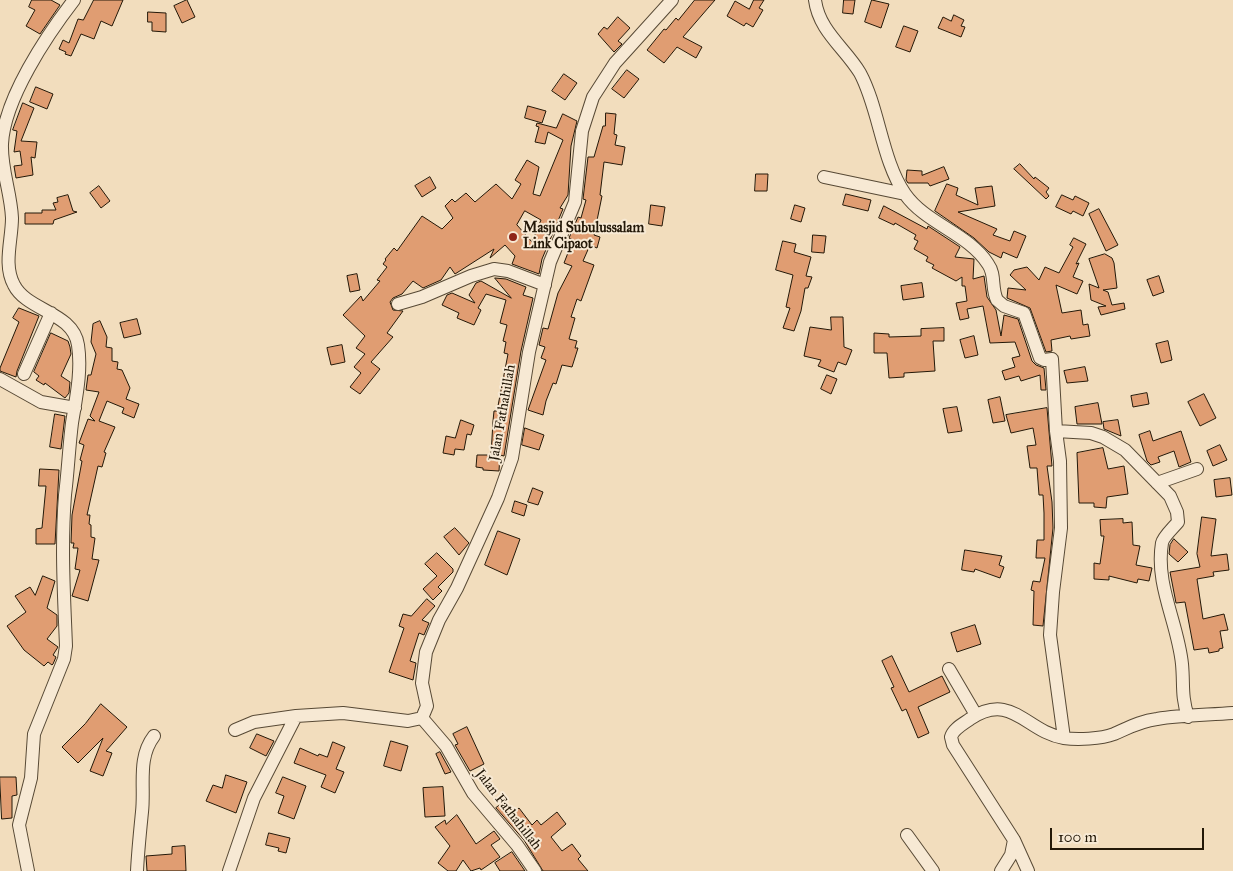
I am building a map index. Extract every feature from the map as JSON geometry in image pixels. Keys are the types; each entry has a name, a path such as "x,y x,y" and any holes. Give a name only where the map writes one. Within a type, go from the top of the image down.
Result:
{"street":[{"path":"28,871 19,826 31,778 34,734 64,659 66,646 62,554 65,497 74,408 78,388 78,342 74,332 51,313 21,295 10,276 8,265 12,232 11,204 3,164 2,142 7,118 25,75 40,49 74,0"},
{"name":"Jalan Fathahillah","path":"535,871 517,846 472,793 446,746 422,718 427,706 422,683 426,652 439,620 461,580 498,498 512,458 529,352 554,251 575,202 582,131 592,97 614,63 672,0"},
{"path":"816,0 820,21 850,58 868,90 880,134 905,194 932,220 959,237 982,255 993,273 997,300 1004,306 1024,313 1040,358 1053,361 1056,431 1060,461 1061,534 1052,599 1050,635 1064,738"},
{"path":"824,177 905,194"},
{"path":"398,304 422,297 471,276 494,270 508,271 545,285"},
{"path":"24,374 51,313"},
{"path":"0,379 41,402 74,408"},
{"path":"1056,431 1092,433 1114,442 1135,459 1170,496 1177,512 1178,522 1162,540 1162,581 1177,636 1182,664 1182,691 1188,717"},
{"path":"1157,483 1197,469"},
{"path":"949,669 976,715"},
{"path":"1028,871 1014,840 961,759 952,741 953,731 976,715 988,711 1006,710 1014,712 1048,733 1064,738 1112,735 1134,724 1157,719 1233,713"},
{"path":"235,730 254,722 296,716 343,713 408,721 422,718"},
{"path":"229,871 254,798 296,716"},
{"path":"137,871 143,799 143,763 148,744 154,736"},
{"path":"907,835 932,871"},
{"path":"1001,871 1011,855 1014,840"}],"building":[{"path":"32,0 51,0 60,5 40,34 26,26 35,10 29,7"},
{"path":"94,0 123,0 112,26 101,21 94,39 81,34 71,56 65,54 66,52 59,49 63,40 69,43 78,19 83,20"},
{"path":"187,0 195,17 182,23 174,6"},
{"path":"695,0 715,0 683,37 702,47 696,58 677,47 664,63 647,50 664,29 666,30 676,18 678,20"},
{"path":"754,0 764,0 759,8 763,10 753,27 746,23 744,26 727,16 735,1 749,9"},
{"path":"844,0 855,0 853,14 843,13"},
{"path":"872,0 889,4 881,28 865,22"},
{"path":"148,12 166,13 166,32 152,31 152,22 148,22"},
{"path":"954,15 964,20 961,26 965,27 961,37 938,28 943,17 951,21"},
{"path":"618,17 630,28 618,41 622,44 614,52 598,34 604,27 607,29"},
{"path":"904,26 918,31 910,52 896,47"},
{"path":"627,70 639,79 624,98 612,89"},
{"path":"564,74 577,83 565,100 552,91"},
{"path":"36,87 53,94 47,109 30,102"},
{"path":"23,103 34,108 21,141 37,142 35,158 31,157 33,175 16,178 14,166 22,165 20,151 14,152 17,131 13,130"},
{"path":"528,106 546,111 542,123 525,118"},
{"path":"606,113 616,114 614,134 617,135 615,145 625,147 622,165 604,162 600,195 602,196 594,235 600,237 597,248 590,245 583,261 594,265 581,301 577,299 571,317 575,318 569,339 577,341 575,348 578,348 572,367 562,365 556,384 553,383 546,401 543,415 528,410 546,360 541,358 545,347 539,345 543,328 548,329 558,293 572,266 564,263 573,240 569,238 578,217 581,218 586,200 583,199 588,157 594,157 603,126 605,126"},
{"path":"563,114 577,121 571,146 568,195 560,208 563,209 542,259 539,274 512,264 515,256 505,245 490,258 494,249 455,274 450,267 441,280 423,288 413,281 402,294 393,298 390,302 393,310 403,311 387,333 393,337 371,362 380,369 360,394 350,387 361,373 354,367 365,354 356,348 365,336 343,315 361,296 363,301 380,281 377,280 387,267 383,264 385,259 394,248 397,251 422,216 442,229 453,218 445,206 452,199 455,202 466,193 475,202 496,184 512,199 521,184 515,180 527,160 539,167 533,194 540,196 563,140 548,132 545,144 535,142 539,127 536,126 537,123 556,128","holes":["525,211 541,220 532,242 517,225"]},
{"path":"1020,164 1034,179 1035,177 1049,188 1046,192 1049,196 1046,199 1014,169"},
{"path":"944,167 949,179 930,186 928,183 908,183 906,180 907,170 922,171 922,175"},
{"path":"756,174 768,174 767,191 755,191"},
{"path":"430,177 436,188 422,197 415,186"},
{"path":"947,184 958,188 956,195 978,205 975,188 992,186 995,206 958,212 997,229 993,235 1010,241 1014,231 1026,236 1017,258 1003,252 1001,258 989,252 974,238 935,211"},
{"path":"99,186 110,201 101,208 90,193"},
{"path":"846,194 871,200 868,211 843,205"},
{"path":"68,195 73,211 77,212 54,220 53,224 25,224 25,213 42,213 42,210 56,210 53,203 58,202 57,198"},
{"path":"1062,195 1073,200 1075,196 1089,203 1083,216 1073,211 1071,214 1056,207"},
{"path":"651,205 665,207 662,226 649,224"},
{"path":"795,205 805,208 801,222 791,219"},
{"path":"884,206 927,229 928,226 960,247 955,257 974,259 973,279 984,276 987,297 996,310 1001,336 1004,315 1018,319 1032,361 1044,368 1046,390 1041,390 1040,375 1021,381 1019,376 1005,380 1002,371 1015,367 1012,358 1020,356 1015,342 990,343 983,306 967,309 969,318 960,320 956,303 967,301 965,286 962,286 962,277 956,281 932,268 934,265 926,261 928,257 914,249 918,241 914,239 916,235 895,223 894,225 879,218"},
{"path":"1099,209 1118,245 1106,251 1089,214"},
{"path":"813,235 826,236 824,253 812,252"},
{"path":"1074,238 1086,244 1076,264 1079,263 1073,277 1083,281 1077,294 1056,285 1062,313 1081,310 1083,325 1088,324 1090,336 1071,339 1070,336 1051,340 1052,351 1046,352 1030,308 1007,298 1008,288 1026,290 1010,275 1014,270 1027,267 1039,280 1045,267 1059,273 1073,247 1070,245"},
{"path":"783,241 796,244 794,252 811,257 806,276 812,277 808,288 805,288 801,311 794,331 783,328 790,308 786,307 793,275 776,270"},
{"path":"1105,254 1112,258 1114,263 1117,288 1103,290 1108,292 1112,305 1124,303 1125,309 1101,315 1098,307 1106,306 1091,300 1089,284 1099,288 1089,259"},
{"path":"357,274 360,290 350,292 347,276"},
{"path":"1159,276 1164,292 1153,296 1147,280"},
{"path":"495,278 506,279 526,287 523,295 533,298 521,351 504,456 500,455 499,471 483,470 483,468 476,467 477,455 491,455 494,411 497,411 508,354 504,353 506,342 503,341 507,325 500,323 506,300 486,294 478,308 481,310 474,325 457,318 459,313 442,305 447,295 452,293 475,303 469,295 476,283 481,281 511,298"},
{"path":"922,283 924,297 903,300 901,286"},
{"path":"19,308 39,316 16,377 0,371 0,368 19,322 13,318"},
{"path":"831,317 843,317 844,347 852,350 846,365 838,362 834,372 818,366 821,360 804,356 810,327 831,330"},
{"path":"137,319 141,334 124,338 120,323"},
{"path":"100,321 107,337 106,347 112,348 112,361 118,362 117,369 122,370 130,388 126,399 139,404 134,418 122,413 124,408 107,401 99,421 115,427 104,452 106,453 102,467 98,466 87,515 90,515 91,537 95,538 92,559 99,560 88,601 72,596 80,570 75,569 78,548 73,548 74,543 71,543 72,515 84,445 79,443 88,419 95,421 90,416 99,392 86,390 88,375 91,375 96,354 91,342 93,324"},
{"path":"944,328 944,341 933,341 935,371 904,373 904,377 889,378 887,353 874,353 874,333 889,334 889,337 921,336 921,329"},
{"path":"51,333 68,341 70,347 71,354 61,376 70,382 69,393 65,398 45,383 44,385 36,380 39,376 34,372"},
{"path":"974,336 978,355 965,358 960,340"},
{"path":"1168,341 1172,360 1161,363 1156,344"},
{"path":"342,345 345,362 331,365 327,348"},
{"path":"1085,367 1088,381 1067,383 1064,371"},
{"path":"827,375 837,379 831,394 821,389"},
{"path":"1147,393 1149,404 1133,407 1131,396"},
{"path":"1204,394 1216,418 1200,426 1188,402"},
{"path":"1000,397 1005,421 993,423 988,400"},
{"path":"1098,403 1102,424 1077,424 1075,407"},
{"path":"957,407 962,431 948,433 943,409"},
{"path":"1047,408 1052,466 1047,466 1052,502 1053,528 1043,626 1033,625 1034,591 1031,590 1033,581 1040,582 1045,558 1036,558 1037,540 1044,540 1043,495 1039,495 1037,468 1030,468 1027,446 1036,445 1033,428 1011,433 1006,415"},
{"path":"55,414 65,416 61,449 50,447"},
{"path":"461,420 474,425 471,435 467,434 464,450 455,449 454,455 443,453 446,436 455,438"},
{"path":"1118,420 1121,436 1104,429 1103,422"},
{"path":"525,428 544,435 539,450 522,445"},
{"path":"1150,431 1153,441 1181,431 1191,462 1179,467 1174,451 1158,457 1160,462 1151,465 1147,461 1139,435"},
{"path":"1220,445 1227,460 1213,466 1207,451"},
{"path":"1103,448 1108,469 1124,466 1128,494 1107,497 1106,508 1094,507 1094,503 1079,503 1077,453"},
{"path":"40,469 59,470 55,544 36,544 36,529 42,528 46,486 39,486"},
{"path":"1230,478 1232,495 1216,497 1214,480"},
{"path":"533,488 543,492 538,505 528,502"},
{"path":"515,501 527,505 524,516 512,512"},
{"path":"1202,517 1216,519 1211,556 1227,554 1229,570 1213,572 1214,576 1197,579 1203,619 1224,614 1228,630 1220,631 1223,648 1209,653 1208,648 1194,650 1185,602 1176,603 1170,572 1200,567 1197,554"},
{"path":"1123,519 1123,523 1132,522 1133,545 1140,546 1136,565 1152,568 1149,581 1138,579 1137,583 1109,576 1109,580 1094,579 1094,563 1100,564 1104,536 1101,536 1100,520"},
{"path":"455,528 469,543 459,555 444,537"},
{"path":"498,531 520,539 507,575 485,565"},
{"path":"1174,539 1188,552 1178,562 1169,554 1170,545"},
{"path":"965,550 1002,556 999,565 1004,567 1000,578 975,569 974,572 962,570"},
{"path":"437,553 453,569 453,572 438,587 442,591 433,600 423,589 437,576 425,564"},
{"path":"43,576 55,581 47,608 57,615 57,626 47,639 58,647 53,655 56,657 53,664 48,662 44,666 24,650 7,626 26,612 15,596 30,587 35,595"},
{"path":"427,599 435,606 422,620 429,623 424,635 419,633 410,661 416,663 413,680 389,672 404,628 399,626 403,614 411,616"},
{"path":"975,625 981,644 957,652 951,633"},
{"path":"892,656 909,692 942,676 950,692 918,707 929,733 918,738 906,709 902,711 891,688 894,687 882,661"},
{"path":"101,704 127,727 106,751 112,753 103,776 90,771 103,738 78,763 62,747 85,724"},
{"path":"467,727 484,764 470,771 455,745 458,744 453,734"},
{"path":"257,734 274,741 266,756 250,748"},
{"path":"391,741 408,746 401,771 384,766"},
{"path":"333,742 345,747 336,769 344,772 335,793 321,787 326,775 294,763 300,748 318,756 319,754 327,757"},
{"path":"440,752 451,772 445,774 436,754"},
{"path":"226,775 247,782 236,813 206,801 213,785 222,788"},
{"path":"0,777 16,777 17,795 12,796 12,818 2,819"},
{"path":"283,777 306,786 294,819 278,813 284,796 276,793"},
{"path":"443,787 445,816 425,817 423,788"},
{"path":"504,802 512,814 519,808 532,825 537,820 541,825 557,812 566,824 551,837 562,851 572,844 581,856 578,859 588,871 543,871 524,840 496,808"},
{"path":"457,815 476,844 494,831 500,839 491,845 500,857 481,870 480,868 471,871 463,860 456,871 448,871 438,863 450,846 435,827 445,820 446,824"},
{"path":"269,833 290,838 286,853 278,851 279,848 266,845"},
{"path":"185,846 186,871 147,871 146,856 172,854 172,847"},
{"path":"512,852 525,871 500,871 495,863"}],"place":[{"name":"Masjid Subulussalam Link Cipaot","path":"513,237"}]}
